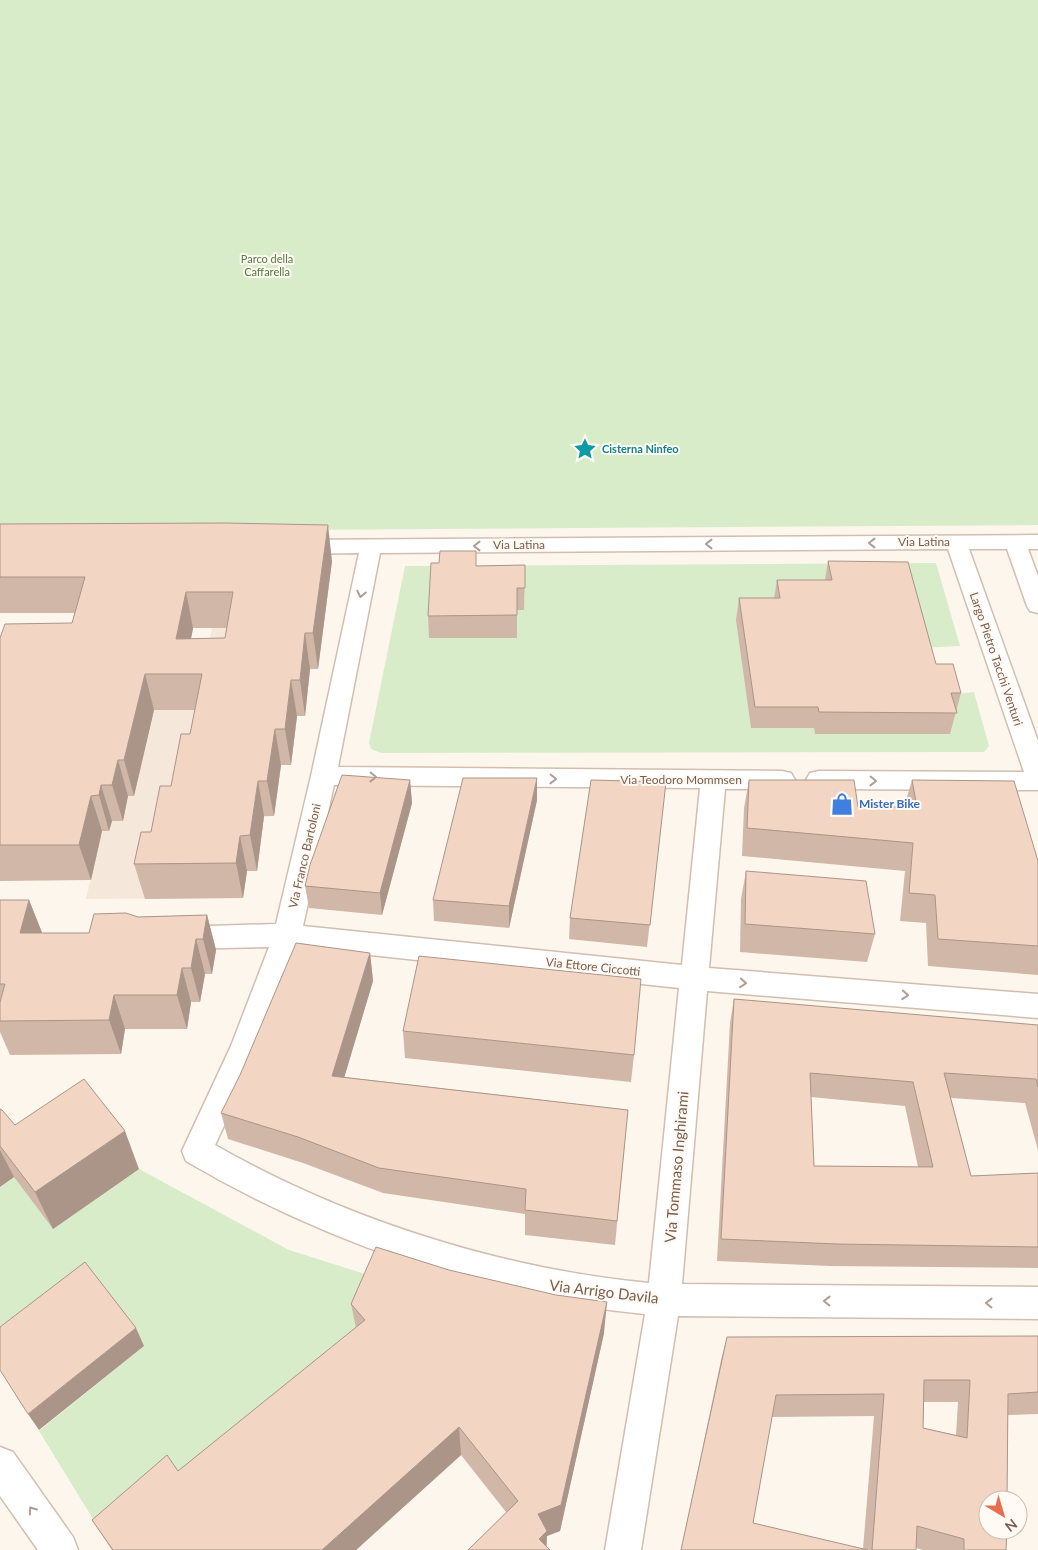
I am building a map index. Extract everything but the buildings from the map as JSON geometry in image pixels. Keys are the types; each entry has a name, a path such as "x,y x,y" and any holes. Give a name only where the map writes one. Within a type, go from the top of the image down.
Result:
{"street":[{"name":"Largo Pietro Tacchi Venturi","path":"956,542 1038,776"},
{"path":"1015,542 1038,606"},
{"name":"Via Latina","path":"278,547 1038,542"},
{"name":"Via Franco Bartoloni","path":"197,1151 246,1046 287,935 324,776 370,546"},
{"name":"Via Teodoro Mommsen","path":"324,776 713,781 1038,781"},
{"name":"Via Tommaso Inghirami","path":"622,1550 664,1300 713,781"},
{"name":"Via Ettore Ciccotti","path":"158,939 287,935 694,978 1038,1006"},
{"name":"Via Arrigo Davila","path":"197,1151 290,1201 349,1226 424,1250 543,1284 618,1296 664,1300 1038,1303"},
{"path":"0,1464 60,1550"}],"shaded area":[{"path":"323,627 319,653 310,670 305,716 297,716 291,765 281,765 274,816 264,817 257,871 247,871 243,898 86,899 102,831 109,831 112,821 123,821 128,796 134,796 154,710 169,710 209,642 212,628"}],"green space":[{"name":"Parco della Caffarella","path":"0,0 1038,0 1038,525 0,532"},
{"path":"936,563 960,646 920,648 751,728 814,728 815,734 950,695 974,692 989,746 984,752 381,753 371,749 369,743 405,566"},
{"path":"139,1169 289,1250 381,1279 357,1335 109,1545 39,1431 144,1346 0,1354 0,1188 14,1177 53,1229"}],"place":[{"name":"Cisterna Ninfeo","path":"585,449"},
{"name":"Mister Bike","path":"842,804"}]}
